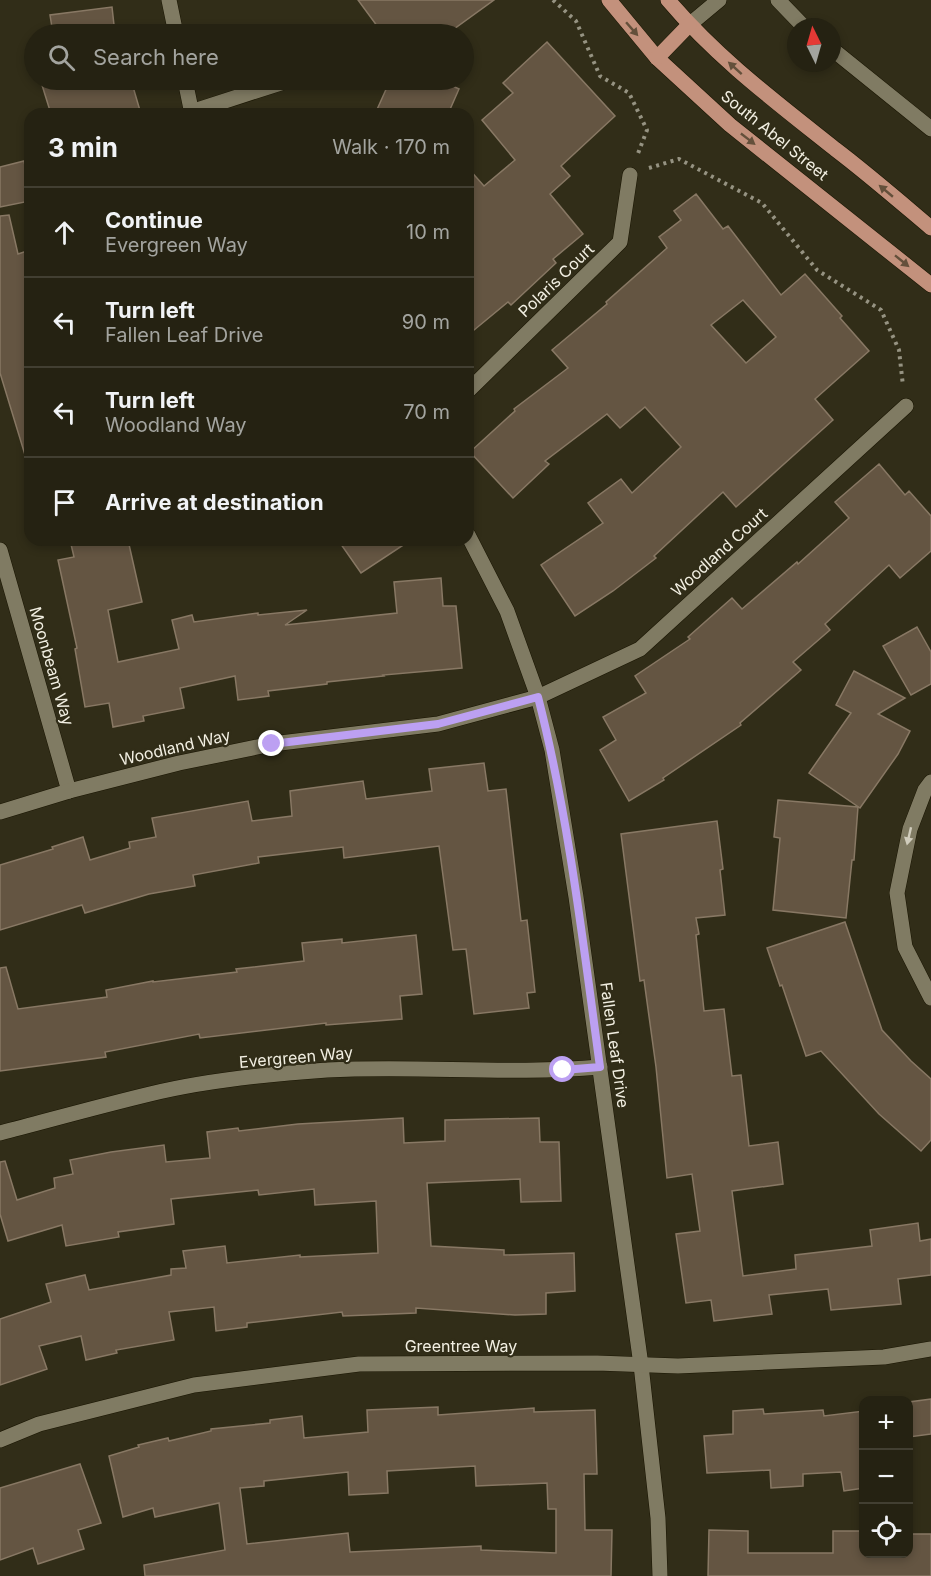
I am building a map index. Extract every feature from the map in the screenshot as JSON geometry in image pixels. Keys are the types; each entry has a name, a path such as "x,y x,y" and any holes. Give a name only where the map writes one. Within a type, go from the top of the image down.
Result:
{"main road":[{"name":"South Abel Street","path":"609,0 657,58 730,125 929,280"},
{"name":"South Abel Street","path":"668,0 689,25 760,90 931,228"},
{"path":"657,58 689,25"}],"street":[{"path":"169,0 174,24"},
{"path":"689,25 719,0"},
{"path":"778,0 795,18"},
{"path":"841,56 931,129"},
{"path":"186,90 191,108"},
{"path":"207,108 260,90"},
{"name":"Polaris Court","path":"474,385 620,242 630,175"},
{"name":"Woodland Court","path":"538,697 640,649 906,406"},
{"name":"Fallen Leaf Drive","path":"474,546 507,611 538,697 554,762 576,897 640,1365 658,1518 660,1576"},
{"name":"Moonbeam Way","path":"0,550 69,791"},
{"name":"Woodland Way","path":"0,812 69,791 179,763 272,744 438,724 538,697"},
{"path":"931,782 910,829 897,893 905,947 931,998"},
{"name":"Evergreen Way","path":"0,1133 152,1093 248,1077 403,1067 563,1070 600,1067"},
{"name":"Greentree Way","path":"0,1440 39,1424 194,1384 359,1364 678,1366 884,1357 931,1349"}],"path":[{"path":"553,0 576,21 600,76 629,93 646,130 630,175"},
{"path":"630,175 679,159 762,203 817,270 881,310 899,351 906,406"}],"building":[{"path":"358,0 494,0 461,24 376,24"},
{"path":"112,7 114,24 51,24 50,15"},
{"path":"547,42 615,116 561,166 570,176 550,194 583,234 553,259 556,263 511,305 508,302 474,330 474,175 484,186 515,160 482,120 513,93 503,83"},
{"path":"44,90 134,90 139,108 49,108"},
{"path":"386,90 459,90 451,108 378,108"},
{"path":"24,161 24,202 0,207 0,167"},
{"path":"696,194 723,229 728,226 781,295 805,274 869,351 815,399 833,420 736,507 723,492 654,556 656,558 575,616 541,565 603,523 588,503 621,479 632,493 681,447 645,407 620,428 607,414 545,461 549,464 513,498 474,456 474,448 515,411 514,409 568,368 552,350 607,304 606,302 667,248 659,237 681,220 674,211","holes":["743,300 776,337 746,363 711,325"]},
{"path":"9,215 18,254 24,252 24,452 0,373 0,216"},
{"path":"879,464 905,495 909,491 931,516 931,551 900,578 889,565 825,624 830,630 793,662 801,670 740,723 741,725 663,778 664,780 629,801 600,750 616,740 603,717 646,693 635,676 690,639 688,637 732,598 742,609 797,562 798,564 849,518 835,502"},
{"path":"71,546 129,546 142,602 108,610 118,662 179,649 172,620 192,615 194,622 258,613 258,615 307,610 285,625 397,613 394,582 441,578 443,606 456,606 462,668 327,682 327,684 268,691 269,696 238,700 235,676 180,688 184,708 143,716 144,721 113,727 109,703 85,707 75,649 77,648 58,560 74,557"},
{"path":"342,546 402,546 361,573"},
{"path":"917,627 931,652 931,684 911,695 883,646"},
{"path":"854,671 905,698 878,714 910,731 898,754 860,808 809,773 851,713 836,705"},
{"path":"484,763 488,791 506,789 521,921 527,920 535,992 527,993 529,1008 474,1014 466,949 453,950 439,846 344,858 343,847 258,857 259,863 193,875 195,886 149,894 85,913 82,905 0,930 0,865 53,849 52,847 83,837 90,860 130,848 129,842 156,837 152,818 248,801 252,821 292,816 290,791 363,781 366,799 432,791 429,769"},
{"path":"778,800 858,807 846,918 773,910 780,838 774,837"},
{"path":"717,821 723,869 720,870 725,915 696,918 704,1011 724,1009 732,1076 741,1075 749,1146 778,1142 783,1184 732,1191 743,1276 796,1269 795,1255 872,1246 870,1230 918,1223 920,1241 931,1239 931,1275 898,1279 901,1304 831,1310 828,1289 769,1295 772,1314 714,1321 711,1300 686,1303 676,1234 700,1231 692,1174 667,1178 656,1067 644,980 640,981 621,834"},
{"path":"845,922 882,1030 931,1079 931,1140 921,1151 879,1114 821,1051 806,1056 767,948"},
{"path":"416,935 422,994 400,996 402,1019 326,1025 326,1023 200,1038 199,1034 105,1052 106,1057 0,1071 0,968 6,967 18,1009 107,997 106,990 153,981 237,972 236,969 304,961 302,943 342,939 342,943"},
{"path":"403,1118 404,1143 445,1141 445,1120 539,1118 540,1142 559,1142 561,1201 521,1202 520,1179 427,1183 431,1246 504,1250 504,1255 574,1253 575,1291 546,1293 546,1314 515,1315 416,1308 416,1313 343,1316 342,1312 247,1323 247,1327 216,1331 214,1307 169,1312 174,1340 116,1350 117,1353 86,1360 81,1336 39,1346 47,1369 0,1385 0,1319 51,1302 46,1284 85,1275 89,1290 171,1275 171,1269 186,1268 183,1251 225,1246 227,1263 300,1255 300,1257 378,1253 376,1201 315,1205 314,1189 259,1195 258,1190 171,1199 174,1224 118,1232 119,1237 66,1246 62,1225 8,1241 0,1214 0,1162 5,1161 17,1200 55,1188 54,1178 73,1174 70,1160 164,1145 166,1162 210,1158 207,1132"},
{"path":"931,1399 931,1434 913,1436 913,1401"},
{"path":"438,1407 438,1415 534,1408 534,1412 595,1410 597,1474 584,1474 585,1530 612,1530 611,1576 145,1576 144,1565 225,1550 219,1503 155,1517 153,1508 123,1517 109,1456 139,1447 138,1445 168,1438 169,1441 211,1431 211,1429 270,1423 270,1420 302,1416 304,1438 368,1432 367,1410","holes":["475,1466 476,1486 547,1483 548,1509 556,1509 556,1553 481,1550 481,1546 350,1552 348,1533 247,1544 240,1488 264,1486 264,1481 348,1472 349,1495 388,1493 387,1471"]},
{"path":"763,1409 764,1414 823,1410 824,1416 859,1412 859,1489 844,1491 841,1472 803,1474 803,1486 771,1488 770,1470 707,1473 704,1436 733,1434 733,1411"},
{"path":"80,1464 101,1523 78,1530 84,1549 38,1564 33,1548 0,1560 0,1488"},
{"path":"709,1530 748,1531 748,1553 833,1553 833,1531 859,1531 859,1558 913,1558 913,1534 931,1534 931,1576 708,1576"}],"route":[{"path":"272,744 438,724 538,697 552,750 600,1067 563,1070"}]}
